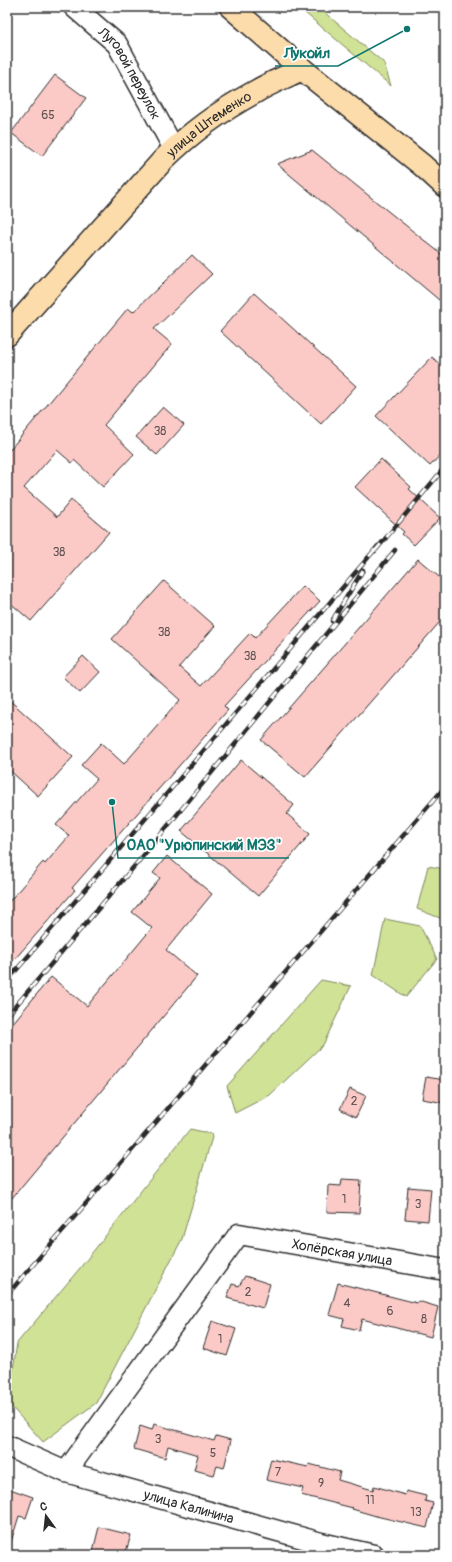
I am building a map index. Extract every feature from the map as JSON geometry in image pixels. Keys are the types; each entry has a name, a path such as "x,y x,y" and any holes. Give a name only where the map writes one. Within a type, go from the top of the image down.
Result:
{"main road":[{"path":"231,7 302,70 422,165 445,186"},
{"name":"улица Штеменко","path":"7,335 174,149 187,137 217,115 255,92 302,70"}],"street":[{"name":"Луговой переулок","path":"74,7 117,44 174,149"},
{"name":"Хопёрская улица","path":"66,1472 239,1234 445,1270"},
{"name":"улица Калинина","path":"7,1446 66,1472 322,1543 374,1555"}],"green space":[{"path":"298,7 318,7 384,63 391,86"},
{"path":"428,866 445,869 445,920 417,909"},
{"path":"385,919 420,926 437,959 406,997 373,975"},
{"path":"321,980 351,986 323,1045 270,1095 235,1113 227,1086"},
{"path":"190,1129 213,1134 182,1239 96,1403 43,1442 8,1403 17,1343 80,1268"}],"building":[{"path":"55,75 86,98 42,156 11,133"},
{"path":"312,150 445,257 445,305 277,164"},
{"path":"192,255 212,274 154,329 172,344 104,425 134,454 103,487 74,460 72,463 57,450 24,488 57,517 71,500 109,532 31,621 7,600 7,453 128,308 133,312"},
{"path":"254,293 356,386 321,424 220,331"},
{"path":"432,357 445,369 445,450 430,466 376,416"},
{"path":"163,407 184,425 157,455 136,437"},
{"path":"381,459 411,487 409,489 440,518 414,545 402,534 404,532 355,487"},
{"path":"418,559 445,582 445,616 305,777 261,740"},
{"path":"164,581 215,626 179,667 201,686 250,633 255,638 303,586 320,601 224,706 228,710 72,888 75,890 7,968 7,904 43,862 45,864 69,836 56,825 97,779 81,765 101,743 124,764 180,700 112,639"},
{"path":"83,656 100,672 80,693 63,677"},
{"path":"7,698 73,757 38,796 7,768"},
{"path":"241,760 294,805 287,814 310,834 258,896 181,831"},
{"path":"167,856 212,894 166,950 197,976 7,1204 7,1030 51,977 87,1006 152,928 132,912 160,878 153,873"},
{"path":"426,1077 445,1080 445,1103 422,1099"},
{"path":"350,1089 366,1096 356,1117 340,1109"},
{"path":"342,1179 361,1180 359,1213 327,1212 328,1185 341,1186"},
{"path":"408,1187 431,1189 428,1221 405,1219"},
{"path":"245,1276 270,1284 263,1308 227,1298 232,1284 239,1286"},
{"path":"338,1283 438,1307 431,1337 362,1319 359,1330 342,1326 344,1319 329,1315"},
{"path":"212,1321 236,1329 227,1356 203,1348"},
{"path":"154,1424 214,1441 216,1436 231,1440 224,1468 217,1466 214,1475 194,1470 198,1455 168,1446 165,1458 134,1449 140,1426 152,1430"},
{"path":"271,1459 308,1467 309,1464 340,1472 338,1480 373,1490 374,1486 405,1495 406,1491 426,1496 425,1501 433,1503 427,1528 376,1516 352,1509 353,1508 301,1495 303,1488 266,1480"},
{"path":"7,1488 33,1497 26,1518 19,1516 10,1545 7,1544"},
{"path":"99,1527 131,1535 125,1555 92,1555"}],"railway":[{"path":"375,551 445,467"},
{"path":"7,981 378,546"},
{"path":"7,1016 143,856 395,550"},
{"path":"332,621 363,570"},
{"path":"7,1295 445,787"}],"place":[{"name":"Лукойл","path":"407,29"},
{"name":"ОАО \"Урюпинский МЭЗ\"","path":"112,802"}]}
